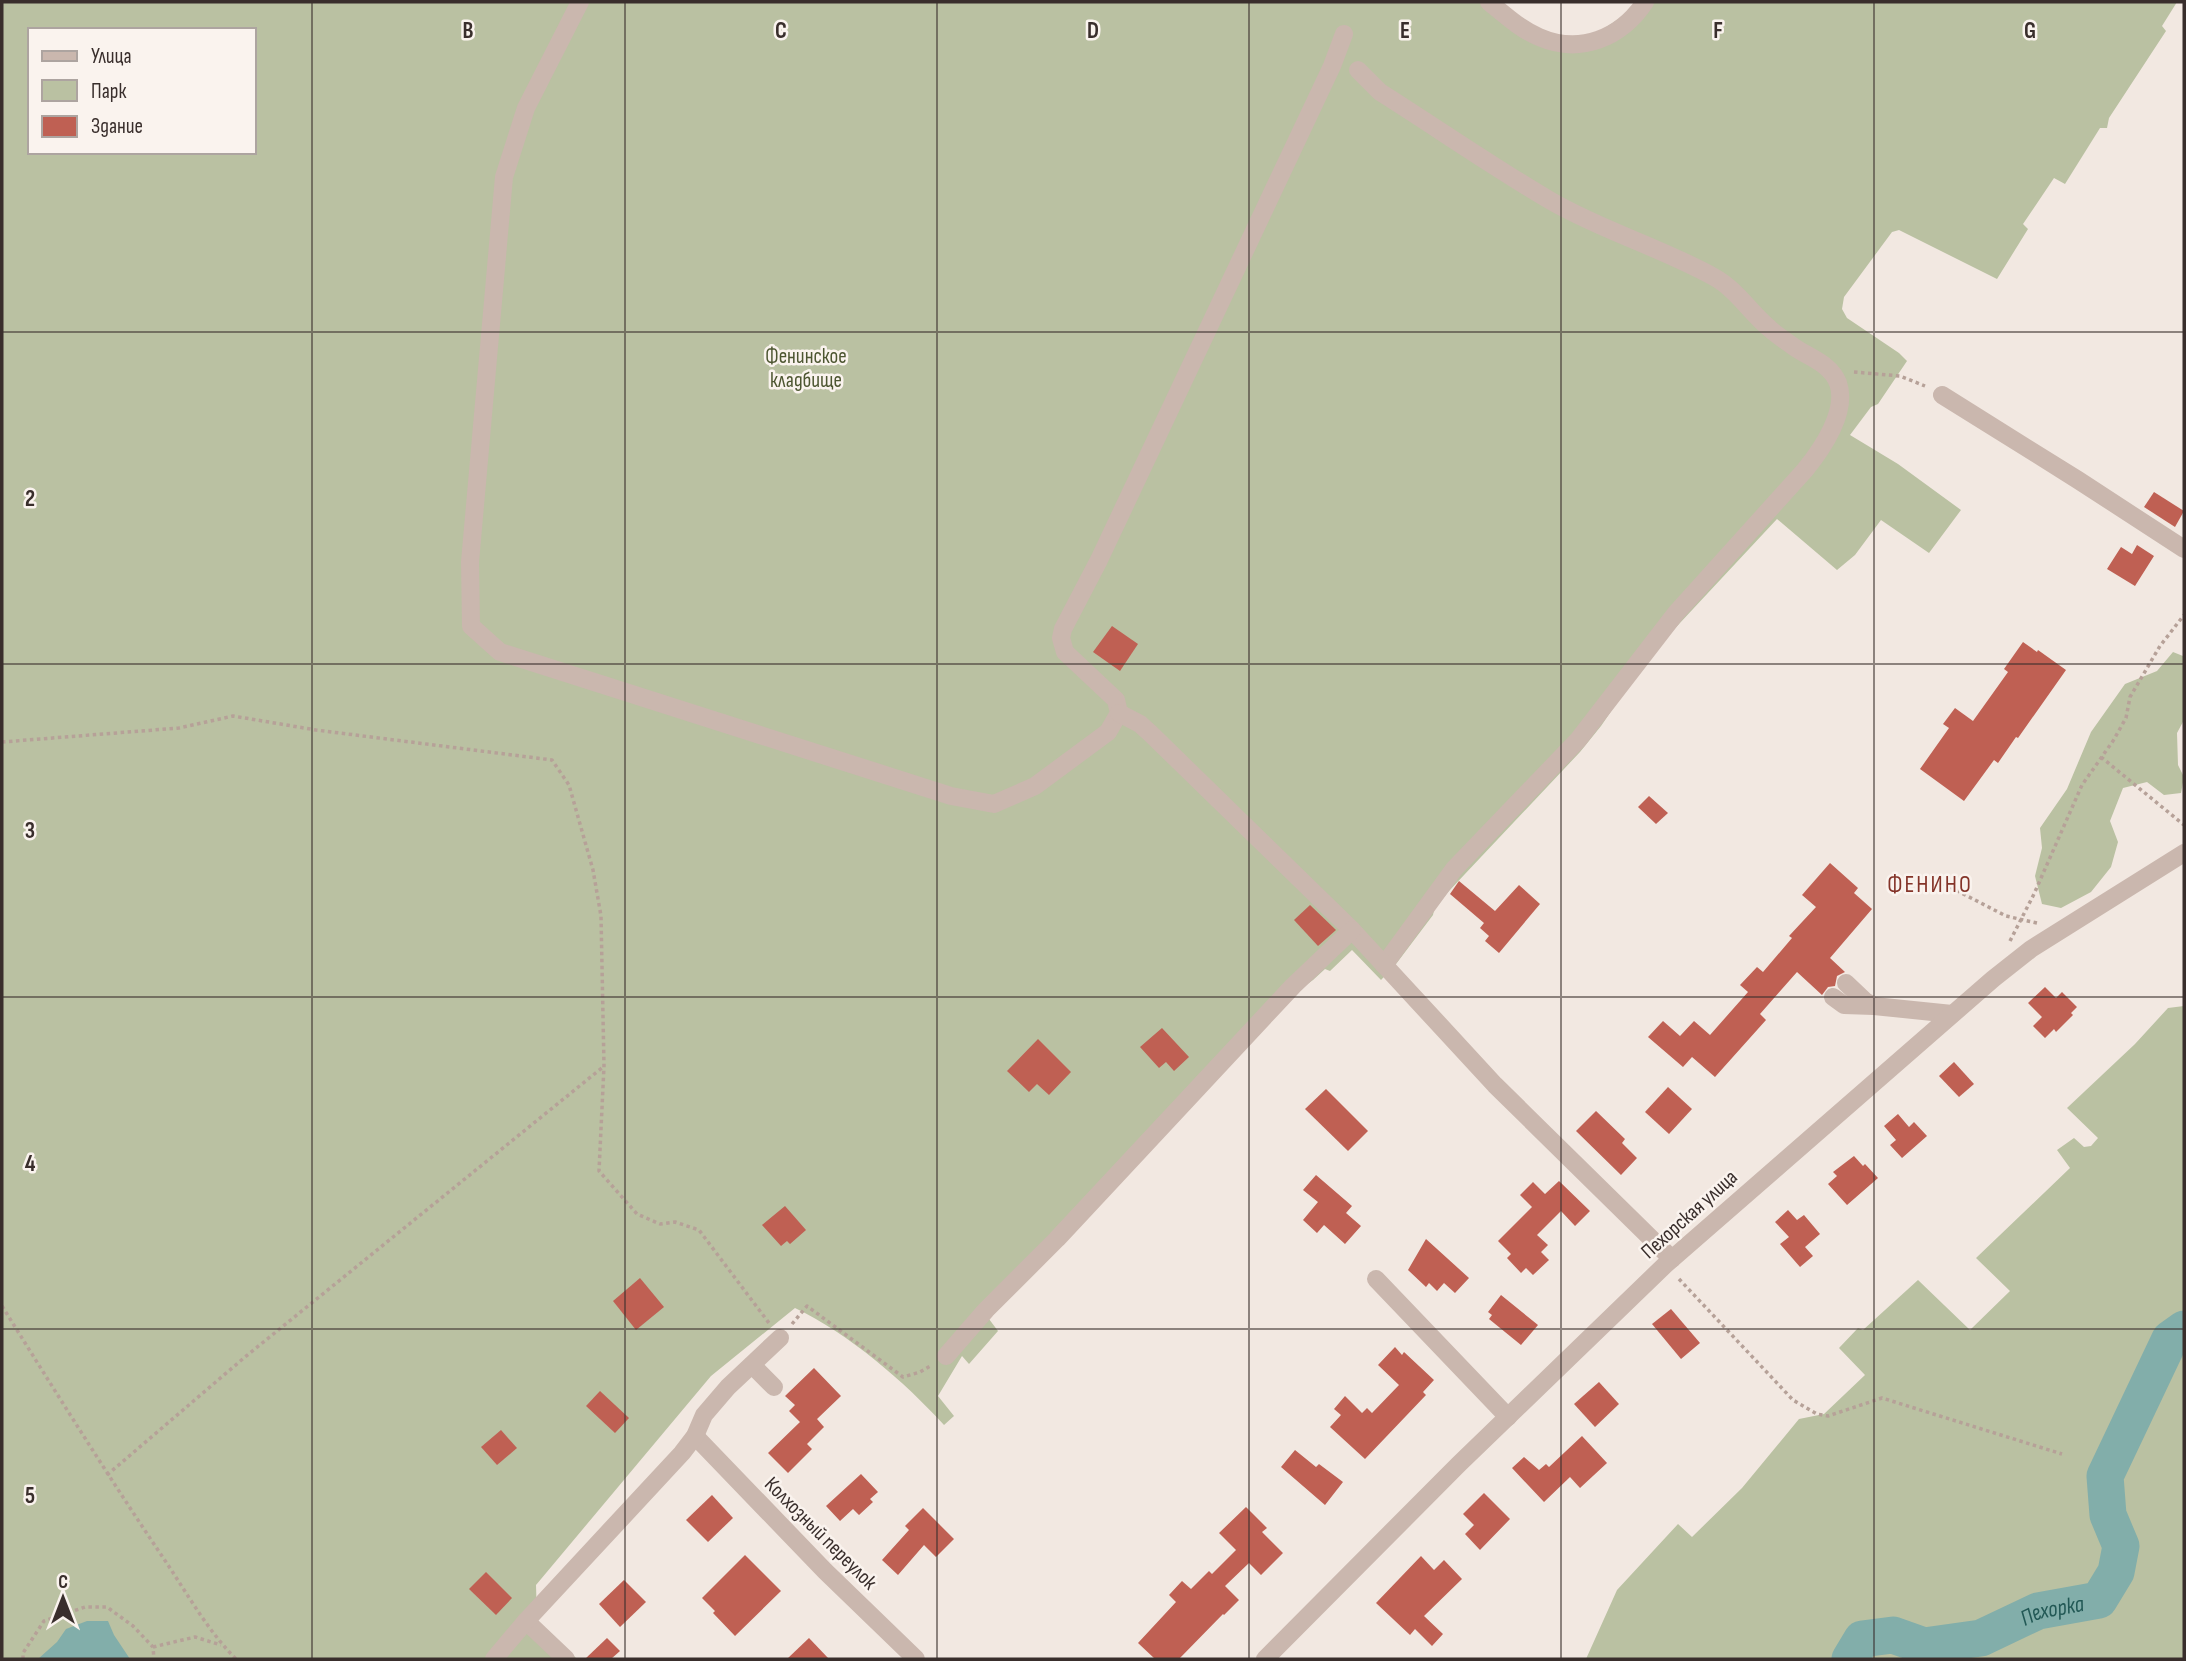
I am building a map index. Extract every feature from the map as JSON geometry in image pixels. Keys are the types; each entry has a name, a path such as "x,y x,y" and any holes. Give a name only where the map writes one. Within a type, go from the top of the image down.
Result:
{"street":[{"path":"580,2 526,108 504,177 470,562 471,626 500,652 951,796 994,804 1035,786 1108,732 1119,713 1116,700 1065,652 1061,638 1063,629 1105,547 1345,34"},
{"path":"1489,2 1538,37 1557,43 1580,44 1601,41 1640,10 1645,2"},
{"path":"1358,70 1380,92 1551,201 1717,279 1768,327 1797,350 1825,365 1839,385 1840,396 1832,429 1819,452 1676,613 1578,740 1454,869 1384,965"},
{"path":"1942,396 2184,549"},
{"path":"1119,713 1140,724 1150,733 1352,930 1495,1085 1669,1262"},
{"name":"Пехорская улица","path":"1265,1659 1508,1417 1669,1262 1952,1014 2022,957 2184,853"},
{"path":"946,1356 986,1310 1058,1239 1293,986 1352,930"},
{"path":"1846,983 1865,1002 1874,1006"},
{"path":"1833,997 1844,1005 1952,1014"},
{"path":"1376,1279 1508,1417"},
{"path":"494,1659 682,1453 695,1436 704,1415 728,1387 780,1338"},
{"path":"752,1365 774,1387"},
{"name":"Колхозный переулок","path":"695,1436 825,1571 916,1659"},
{"path":"526,1621 566,1659"}],"path":[{"path":"1825,365 1852,372 1900,376 1942,396"},
{"path":"2010,941 2082,785 2126,718 2130,696 2160,646 2184,615"},
{"path":"2,742 179,728 233,716 316,730 552,760 569,785 598,892 601,916 604,1066 598,1171 637,1214 660,1224 675,1222 699,1230 780,1338 807,1306 904,1377 920,1372 946,1356"},
{"path":"2101,757 2184,825"},
{"path":"1944,884 1986,907 2020,920 2066,927"},
{"path":"107,1475 245,1357 604,1066"},
{"path":"1669,1262 1793,1400 1817,1415 1841,1413 1882,1398 2062,1454"},
{"path":"2,1306 107,1475 206,1624 236,1659"},
{"path":"23,1659 23,1653 44,1621 85,1607 107,1607 133,1626 153,1647 154,1659"},
{"path":"153,1647 195,1637 223,1646"}],"green space":[{"name":"Фенинское кладбище","path":"2,2 1489,2 1512,21 1580,44 1645,2 2177,2 2162,26 2166,31 2109,118 2107,128 2100,128 2065,184 2054,178 2023,224 2028,229 1997,279 1899,230 1892,232 1844,297 1842,309 1847,318 1907,361 1878,404 1871,407 1850,435 1898,464 1961,510 1929,553 1881,520 1855,555 1837,570 1777,519 1665,639 1580,752 1448,892 1396,964 1381,980 1352,950 1330,971 1325,969 1299,990 1186,1113 989,1319 998,1331 969,1364 962,1356 938,1396 954,1416 944,1425 875,1360 815,1318 795,1308 711,1376 536,1585 537,1620 577,1659 2,1659"},
{"path":"2173,652 2183,656 2184,720 2177,733 2178,765 2184,777 2181,793 2164,795 2147,782 2123,788 2110,821 2118,842 2111,867 2091,892 2061,908 2042,904 2035,876 2042,848 2040,828 2067,789 2091,732 2125,684 2157,671"},
{"path":"2184,1006 2184,1659 1586,1659 1617,1590 1678,1524 1692,1537 1742,1488 1799,1419 1824,1414 1865,1375 1839,1348 1858,1328 1863,1330 1918,1280 1970,1330 2010,1291 1976,1258 2070,1168 2057,1150 2074,1138 2084,1147 2091,1146 2098,1138 2067,1108 2135,1044 2168,1008"}],"water":[{"path":"87,1621 108,1621 130,1659 38,1659 57,1642 66,1629"}],"building":[{"path":"2154,492 2184,511 2175,527 2144,507"},
{"path":"2137,545 2154,556 2135,586 2107,569 2121,547 2132,554"},
{"path":"1112,626 1138,644 1120,671 1093,652"},
{"path":"2023,642 2066,670 2018,738 2016,737 1998,763 1994,760 1964,801 1920,769 1949,728 1943,724 1955,708 1973,721 2008,672 2004,669"},
{"path":"1649,796 1668,813 1656,824 1638,807"},
{"path":"1830,863 1858,888 1854,893 1872,909 1830,958 1845,972 1837,976 1835,986 1828,987 1822,995 1797,972 1760,1014 1766,1020 1715,1077 1692,1057 1683,1067 1648,1037 1663,1021 1680,1036 1694,1021 1710,1035 1748,992 1740,985 1757,967 1763,972 1792,938 1789,936 1816,907 1802,895"},
{"path":"1459,881 1495,911 1519,885 1540,904 1499,953 1485,941 1489,936 1480,928 1484,923 1450,894"},
{"path":"1310,905 1336,930 1318,946 1294,920"},
{"path":"2045,987 2056,998 2062,992 2077,1007 2056,1032 2054,1029 2045,1038 2033,1026 2042,1017 2028,1003"},
{"path":"1162,1028 1189,1057 1174,1071 1166,1062 1159,1068 1140,1047"},
{"path":"1038,1039 1071,1072 1049,1095 1037,1084 1029,1092 1007,1071"},
{"path":"1954,1062 1974,1084 1959,1097 1939,1076"},
{"path":"1668,1087 1692,1109 1669,1134 1645,1112"},
{"path":"1326,1089 1368,1131 1348,1151 1305,1109"},
{"path":"1596,1111 1625,1139 1622,1143 1637,1158 1621,1175 1576,1131"},
{"path":"1898,1114 1909,1127 1914,1122 1927,1136 1902,1158 1890,1145 1896,1140 1884,1126"},
{"path":"1854,1156 1878,1178 1847,1205 1828,1184 1837,1176 1833,1172"},
{"path":"1316,1175 1352,1206 1346,1213 1361,1226 1345,1244 1324,1225 1317,1233 1303,1220 1318,1202 1303,1190"},
{"path":"1559,1181 1590,1211 1575,1226 1561,1211 1537,1235 1548,1245 1541,1252 1549,1260 1533,1275 1526,1268 1521,1273 1507,1258 1511,1254 1498,1241 1532,1207 1520,1195 1533,1182 1545,1194"},
{"path":"785,1206 806,1230 790,1244 787,1241 781,1246 762,1225"},
{"path":"1788,1210 1797,1220 1804,1215 1820,1234 1805,1247 1813,1256 1800,1267 1780,1244 1789,1237 1775,1222"},
{"path":"1426,1239 1469,1278 1455,1293 1444,1283 1437,1291 1429,1283 1426,1287 1408,1270"},
{"path":"640,1278 664,1307 636,1330 613,1301"},
{"path":"1501,1295 1538,1325 1521,1345 1489,1319 1492,1315 1488,1312"},
{"path":"1671,1309 1700,1343 1681,1359 1652,1324"},
{"path":"1395,1347 1434,1380 1423,1392 1426,1395 1365,1459 1330,1427 1341,1415 1334,1409 1345,1396 1362,1413 1367,1408 1372,1413 1399,1385 1378,1365"},
{"path":"814,1368 841,1396 817,1419 824,1427 807,1444 812,1449 788,1473 768,1453 800,1422 789,1411 795,1405 785,1396"},
{"path":"1599,1382 1619,1404 1595,1427 1574,1404"},
{"path":"600,1391 629,1418 615,1433 586,1406"},
{"path":"501,1430 517,1448 497,1465 481,1447"},
{"path":"1582,1436 1607,1463 1580,1488 1570,1477 1544,1502 1512,1468 1524,1457 1539,1470 1546,1464 1549,1467"},
{"path":"1295,1450 1316,1467 1319,1464 1343,1482 1325,1505 1281,1467"},
{"path":"861,1474 878,1492 870,1499 873,1502 859,1515 853,1509 840,1521 826,1506"},
{"path":"1484,1493 1510,1519 1480,1550 1465,1534 1474,1525 1463,1514"},
{"path":"712,1495 733,1518 708,1542 686,1520"},
{"path":"1246,1507 1267,1528 1262,1532 1283,1553 1261,1575 1249,1563 1225,1586 1239,1600 1179,1659 1155,1659 1138,1643 1176,1602 1169,1595 1182,1581 1191,1589 1209,1571 1212,1574 1236,1550 1219,1533"},
{"path":"923,1508 954,1539 936,1557 924,1545 898,1575 882,1560 909,1530 905,1526"},
{"path":"745,1555 781,1591 735,1636 702,1598"},
{"path":"1421,1556 1434,1570 1444,1560 1462,1579 1424,1616 1443,1634 1432,1646 1415,1629 1410,1635 1376,1603"},
{"path":"486,1572 512,1598 496,1615 469,1589"},
{"path":"624,1580 646,1602 620,1627 599,1604"},
{"path":"607,1638 620,1651 611,1659 585,1659"},
{"path":"809,1638 829,1659 787,1659"}],"waterway":[{"name":"Пехорка","path":"1850,1659 1862,1639 1893,1635 1924,1646 1981,1638 2038,1611 2099,1600 2116,1572 2121,1546 2108,1515 2105,1476 2170,1339 2184,1329"}],"district":[{"name":"ФЕНИНО","path":"1930,884"}]}
